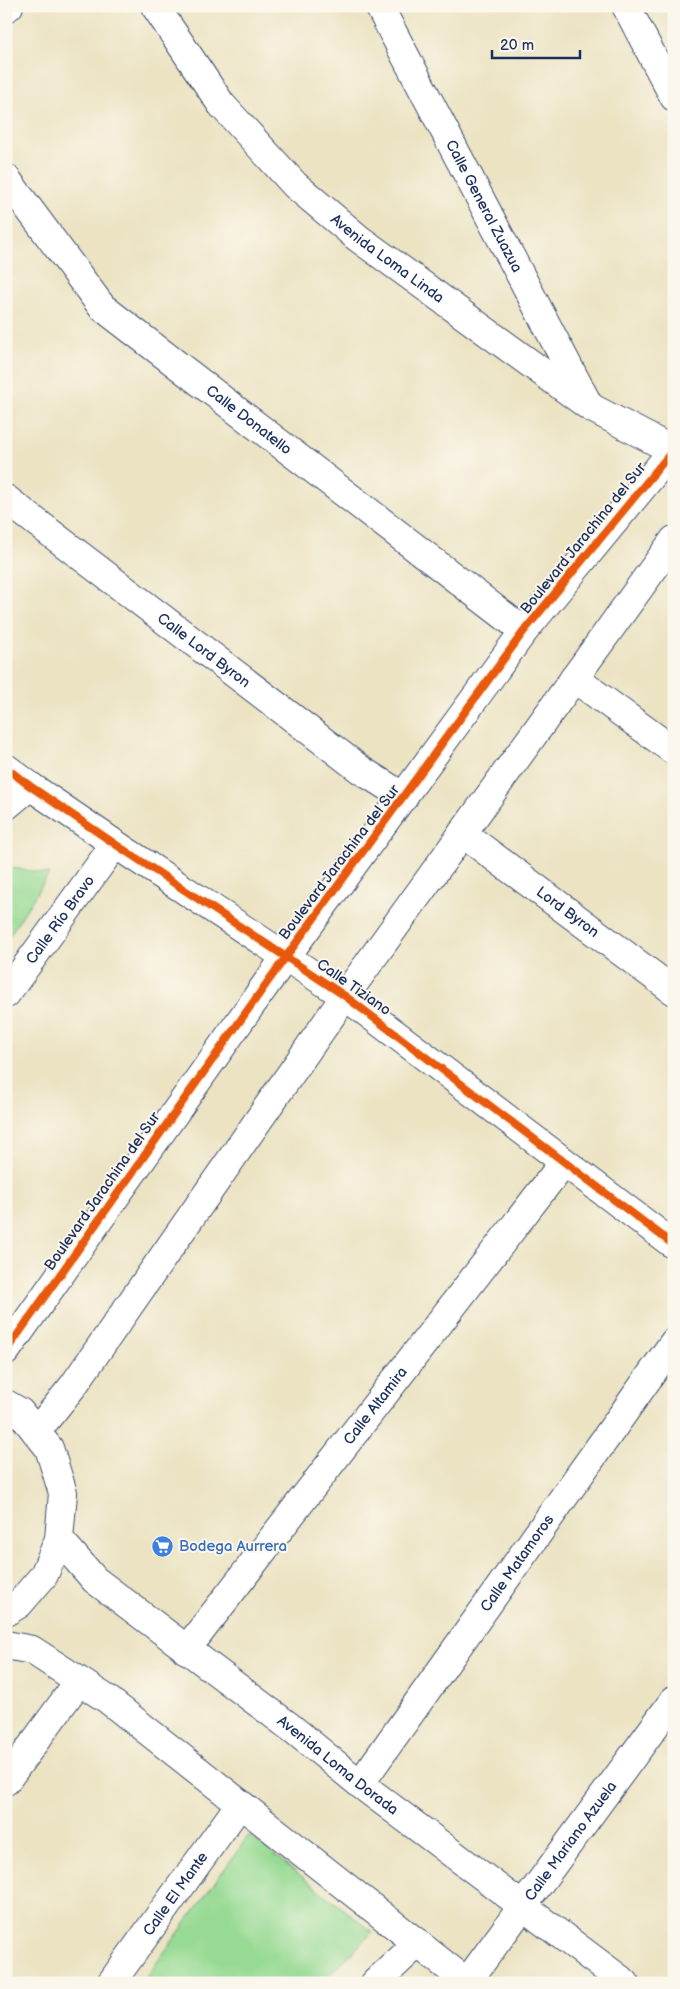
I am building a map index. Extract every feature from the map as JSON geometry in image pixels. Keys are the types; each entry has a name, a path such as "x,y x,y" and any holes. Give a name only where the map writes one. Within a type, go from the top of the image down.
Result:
{"street":[{"name":"Avenida Loma Linda","path":"155,6 221,104 295,185 358,238 590,407 674,450"},
{"name":"Calle General Zuazua","path":"378,6 590,407"},
{"path":"626,6 674,97"},
{"name":"Calle Donatello","path":"6,178 102,307 524,632"},
{"name":"Boulevard Jarachina del Sur","path":"6,1351 286,957 524,632 674,450"},
{"name":"Calle Lord Byron","path":"6,499 361,770 404,797"},
{"path":"36,1432 78,1378 345,996 674,540"},
{"path":"574,678 674,752"},
{"name":"Calle Tiziano","path":"6,768 115,844 345,996 674,1245"},
{"path":"6,806 30,786"},
{"name":"Lord Byron","path":"462,833 674,991"},
{"name":"Calle Río Bravo","path":"6,994 115,844"},
{"name":"Calle Altamira","path":"186,1650 564,1162"},
{"name":"Calle Matamoros","path":"360,1784 674,1342"},
{"path":"6,1404 20,1412 49,1448 63,1493 59,1540 44,1575 19,1604 6,1612"},
{"name":"Avenida Loma Dorada","path":"59,1540 95,1580 294,1730 360,1784 625,1983"},
{"path":"6,1645 32,1650 107,1700 468,1983"},
{"path":"6,1781 79,1681"},
{"name":"Calle Mariano Azuela","path":"468,1983 674,1700"},
{"name":"Calle El Mante","path":"111,1983 240,1804"},
{"path":"375,1983 418,1943"}],"green space":[{"path":"6,867 49,874 6,941"},
{"path":"249,1835 373,1932 321,1983 142,1983"}],"cycle path":[{"path":"6,1351 269,980 524,631 674,449"},
{"path":"6,768 115,844 345,996 674,1245"}],"place":[{"name":"Bodega Aurrera","path":"163,1546"}]}
